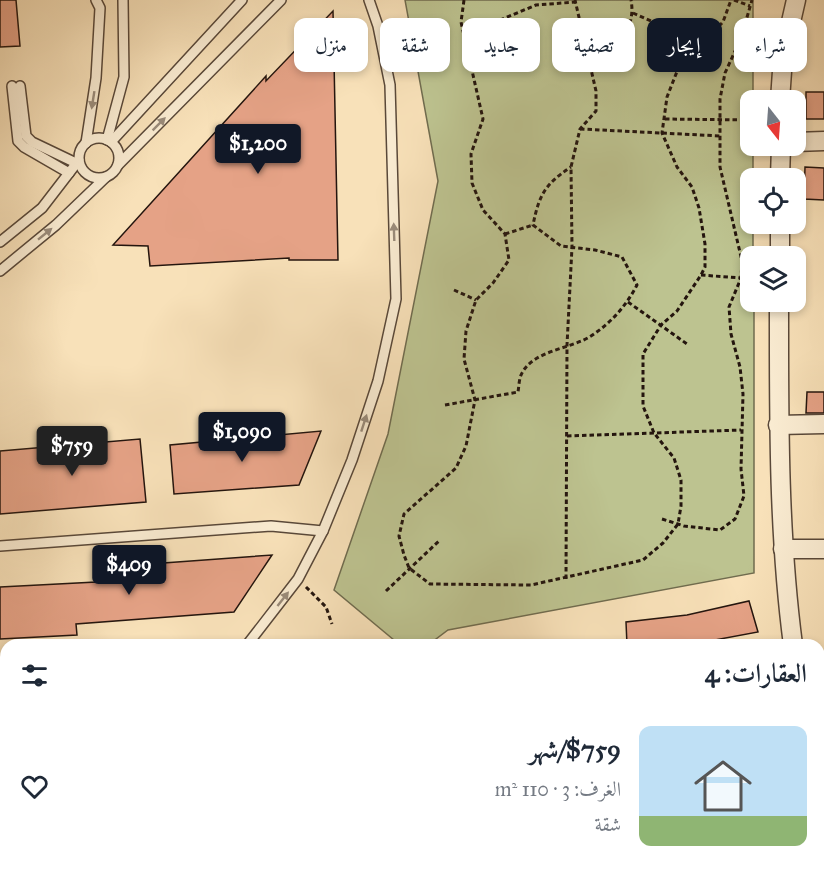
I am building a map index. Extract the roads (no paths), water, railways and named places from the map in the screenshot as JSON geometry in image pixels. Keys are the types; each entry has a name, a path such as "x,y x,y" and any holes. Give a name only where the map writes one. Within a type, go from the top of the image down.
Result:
{"street":[{"path":"781,90 783,57 796,0"},
{"path":"806,142 824,141"},
{"path":"779,312 778,425 783,549 792,639"},
{"path":"778,425 824,424"},
{"path":"783,549 824,549"}],"lane":[{"path":"0,242 42,208 78,162 86,142 96,78 99,8 96,0"},
{"path":"109,141 124,77 123,0"},
{"path":"109,141 242,0"},
{"path":"0,271 56,225 106,177 281,0"},
{"path":"252,639 298,579 323,531 352,460 378,381 396,299 390,85 378,26 369,0"},
{"path":"69,173 24,147 18,141 16,86 26,136 32,142 78,162 88,176 106,177"},
{"path":"86,142 96,138 109,141 119,152 118,165"},
{"path":"0,546 271,526 323,531"}]}
